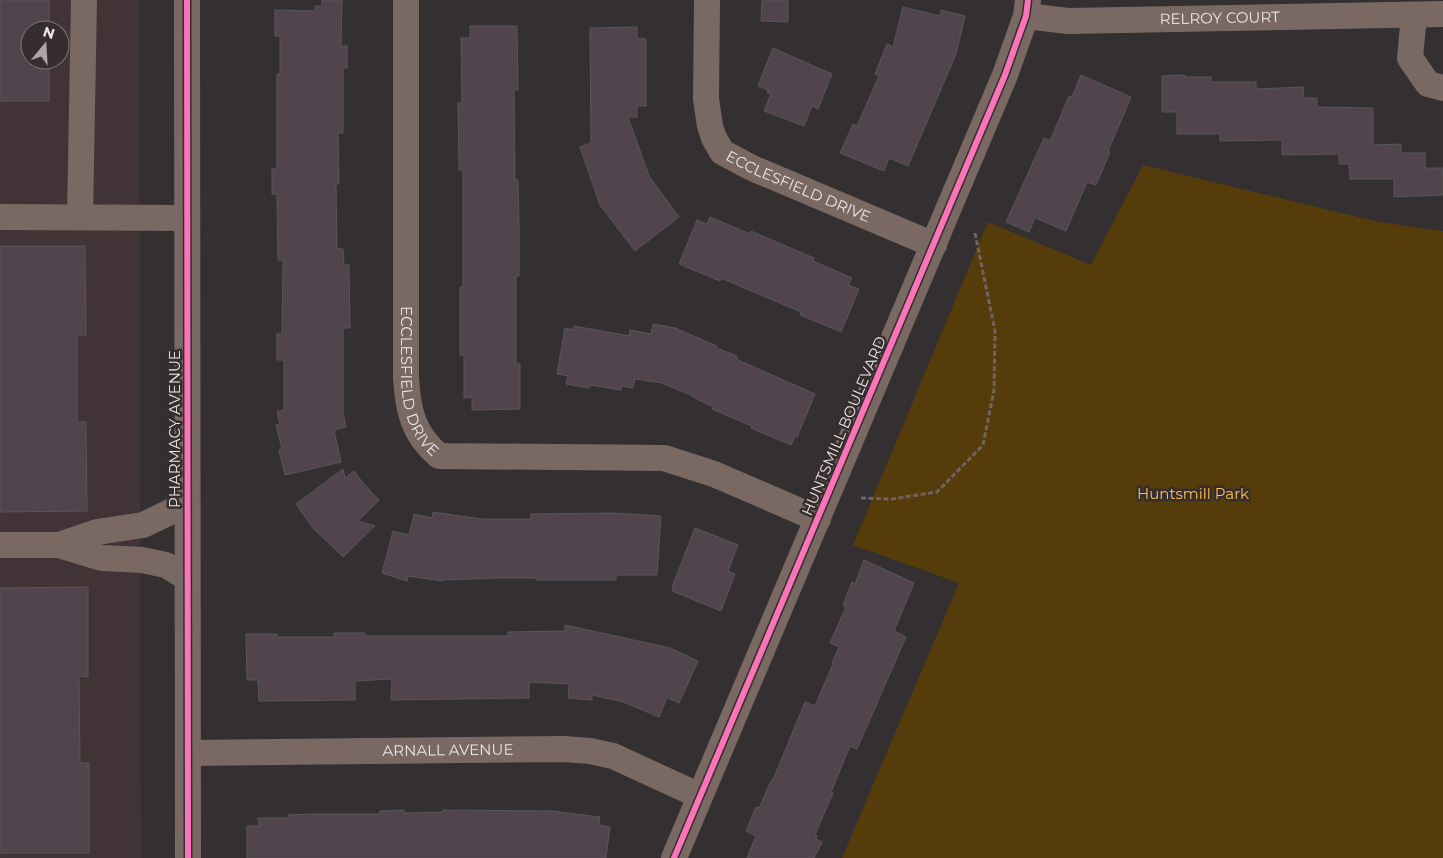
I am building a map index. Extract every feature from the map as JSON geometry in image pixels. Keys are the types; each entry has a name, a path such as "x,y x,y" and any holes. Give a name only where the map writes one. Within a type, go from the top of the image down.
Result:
{"street":[{"path":"80,217 84,0"},
{"name":"PHARMACY AVENUE","path":"186,0 188,858"},
{"name":"ECCLESFIELD DRIVE","path":"406,0 406,378 410,410 418,434 429,448 439,456 664,458 714,474 818,518"},
{"name":"ECCLESFIELD DRIVE","path":"707,0 706,99 710,126 722,152 752,168 934,245"},
{"name":"HUNTSMILL BOULEVARD","path":"674,858 934,245 1005,74 1027,8"},
{"name":"RELROY COURT","path":"1027,8 1068,21 1443,14"},
{"path":"1414,15 1410,58 1428,84 1443,88"},
{"path":"0,217 187,218"},
{"path":"60,545 97,532 143,525 187,504"},
{"path":"0,545 60,545 102,558 142,560 166,565 187,578"},
{"name":"ARNALL AVENUE","path":"188,753 554,749 590,751 613,756 700,796"}],"path":[{"path":"861,498 892,499 937,492 983,445 994,390 995,331 975,233"}],"shaded area":[{"path":"0,0 139,0 141,858 0,858"}],"green space":[{"name":"Huntsmill Park","path":"1143,165 1379,222 1443,231 1443,858 842,858 959,583 853,545 988,222 1091,265"}],"building":[{"path":"0,0 49,0 49,20 20,20 20,70 49,70 49,101 0,101"},
{"path":"322,0 342,0 341,46 347,46 347,68 343,68 343,133 338,133 339,184 336,184 337,249 343,249 344,265 349,265 350,328 343,328 343,413 346,427 334,430 341,462 285,475 279,450 282,449 276,425 280,424 277,412 284,410 284,360 277,360 277,334 282,334 283,260 278,260 277,194 272,194 272,169 277,169 277,74 280,74 280,36 275,36 275,10 315,11 315,6 322,6"},
{"path":"762,0 788,0 788,22 761,21"},
{"path":"903,7 940,16 941,10 965,16 956,54 908,166 889,158 884,171 840,153 853,124 857,126 879,76 875,74 887,44 893,47"},
{"path":"470,26 517,26 518,90 514,90 515,180 518,180 519,223 519,276 516,276 516,364 520,364 520,409 472,410 472,397 464,398 464,355 460,355 460,287 463,287 463,170 459,170 458,103 462,103 461,38 470,38"},
{"path":"637,27 637,38 646,39 646,106 637,106 637,117 628,117 649,176 679,217 635,251 600,205 580,147 591,143 590,28"},
{"path":"773,48 832,74 818,109 812,106 804,126 764,111 771,94 767,93 768,90 758,86"},
{"path":"1081,75 1131,97 1096,185 1087,182 1066,231 1035,218 1029,232 1006,222 1044,138 1050,141 1069,96 1072,97"},
{"path":"1185,75 1185,77 1211,77 1211,82 1256,82 1256,89 1303,87 1304,98 1317,98 1317,107 1373,108 1373,145 1401,144 1401,153 1425,153 1425,168 1443,168 1443,195 1394,197 1394,179 1350,179 1349,164 1339,164 1339,154 1282,155 1282,140 1220,141 1220,134 1177,134 1177,112 1162,112 1162,76"},
{"path":"710,217 750,234 751,231 814,258 813,261 852,278 848,285 859,289 841,332 800,315 801,312 721,278 720,281 679,264 697,220 707,224"},
{"path":"0,246 85,246 86,335 77,335 77,422 86,422 87,511 0,512"},
{"path":"653,324 675,328 717,346 716,348 737,356 736,359 815,394 797,437 795,436 791,445 751,428 752,426 712,409 713,407 693,396 662,383 635,379 633,388 622,386 621,390 590,385 589,388 566,384 568,376 557,374 565,328 573,330 574,326 629,336 630,330 651,334"},
{"path":"343,469 345,478 354,471 379,500 358,521 375,526 343,557 312,527 296,504"},
{"path":"433,512 481,519 531,519 531,514 612,513 661,516 657,575 616,575 616,580 497,578 443,581 408,576 407,581 382,573 393,531 409,535 414,514 432,518"},
{"path":"695,528 738,545 728,571 735,574 721,611 672,591"},
{"path":"864,560 914,583 894,631 906,637 857,749 850,746 815,835 817,836 816,839 822,842 814,858 747,858 756,836 746,831 756,807 759,808 773,780 805,702 815,706 839,647 830,643 846,607 843,605 852,582 855,584"},
{"path":"88,587 88,677 79,676 80,763 89,763 89,853 0,853 0,588"},
{"path":"565,625 670,648 698,661 679,703 667,698 659,717 623,702 592,695 592,700 568,698 569,684 529,682 529,698 391,700 392,679 355,681 355,700 259,701 258,680 247,680 246,634 277,634 277,637 334,637 334,633 365,633 365,636 508,636 508,632 565,631"},
{"path":"404,810 404,813 443,812 443,810 552,811 600,817 599,825 610,827 606,858 247,858 247,826 259,826 258,818 288,818 288,815 313,814 380,814 380,811"}],"cycle path":[{"path":"187,0 188,858"},
{"path":"674,858 1005,75 1026,16 1028,0"}]}
